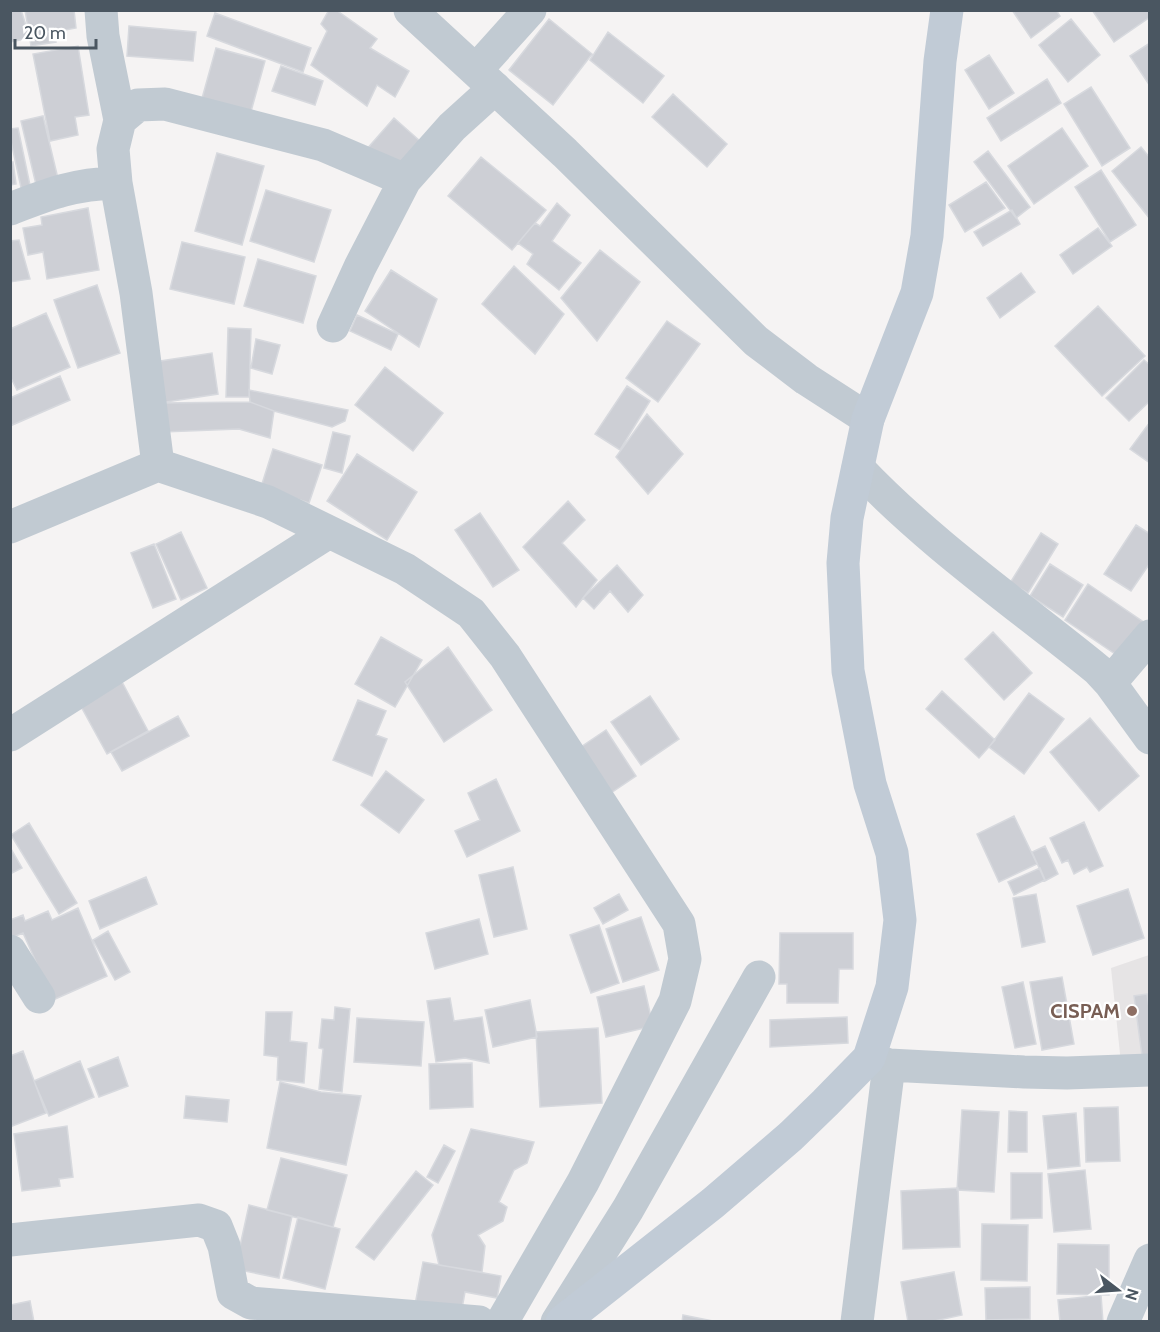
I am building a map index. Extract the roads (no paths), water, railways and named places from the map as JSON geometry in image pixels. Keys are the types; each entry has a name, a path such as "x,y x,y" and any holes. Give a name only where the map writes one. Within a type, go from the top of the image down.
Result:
{"street":[{"path":"101,10 120,120 113,149 116,183 136,293 158,465"},
{"path":"410,10 565,153 756,341 806,380 868,419"},
{"path":"333,326 360,267 405,180 452,126 530,10"},
{"path":"856,1322 879,1061 892,987 900,920 892,853 870,784 848,671 843,563 847,518 868,419 917,293 927,236 940,61 947,10"},
{"path":"120,120 138,105 165,104 323,145 405,180"},
{"path":"10,209 54,193 89,184 116,183"},
{"path":"10,527 158,465 268,502 405,569 471,613 505,656 679,924 685,959 675,1001 583,1182 502,1322"},
{"path":"858,468 908,518 1031,616 1110,683 1149,738"},
{"path":"10,735 330,532"},
{"path":"1110,683 1149,636"},
{"path":"10,951 39,998"},
{"path":"557,1322 628,1209 759,977"},
{"path":"562,1322 713,1203 879,1061 1024,1072 1149,1070"},
{"path":"10,1240 198,1220 216,1226 224,1246 232,1293 251,1303 479,1322"},
{"path":"1123,1322 1149,1260"}],"place":[{"name":"CISPAM","path":"1132,1011"}]}
